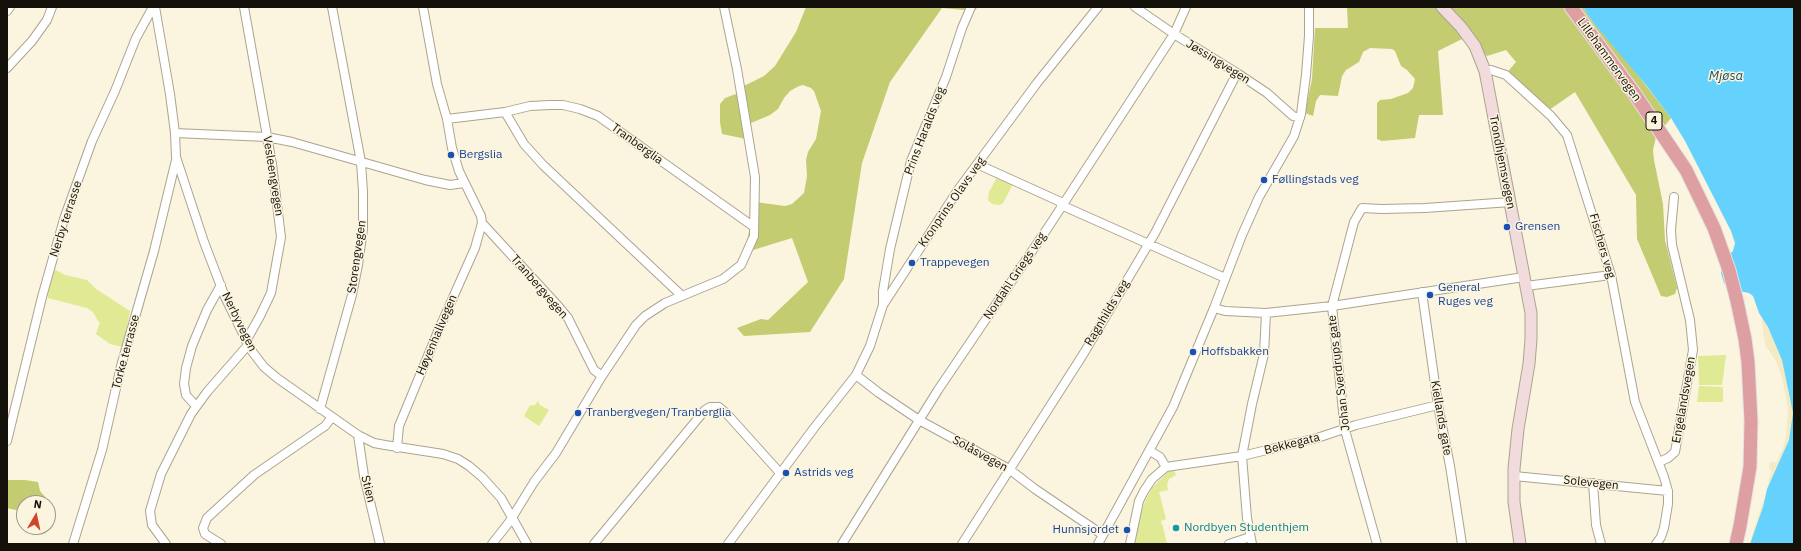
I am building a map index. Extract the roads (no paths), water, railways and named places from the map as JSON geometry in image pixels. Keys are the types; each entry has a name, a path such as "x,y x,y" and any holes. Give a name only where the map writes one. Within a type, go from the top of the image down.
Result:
{"highway":[{"name":"Lillehammervegen","path":"1571,7 1678,158 1700,197 1720,245 1737,301 1748,362 1752,421 1749,474 1736,544"}],"main road":[{"name":"Trondhjemsvegen","path":"1442,7 1461,27 1475,46 1485,71 1511,202 1530,313 1531,339 1518,429 1514,476 1514,502 1520,544"}],"street":[{"path":"7,11 10,7"},
{"path":"7,68 32,41 47,20 52,7"},
{"name":"Nerbyvegen","path":"154,7 170,94 177,160 203,239 221,285 247,343 264,367 298,394 358,434 374,442 397,448 443,454 458,459 469,466 482,476 500,498 527,544"},
{"name":"Nerby terrasse","path":"7,441 33,341 42,297 64,219 92,141 114,93 136,38 154,7"},
{"name":"Vesleengvegen","path":"166,544 152,525 150,511 161,474 196,406 247,343 271,293 281,236 280,217 244,7"},
{"name":"Storengvegen","path":"320,409 352,295 363,229 361,162 332,7"},
{"name":"Tranbergvegen","path":"423,7 437,84 447,119 452,148 464,183 481,216 482,223 568,318 594,370 602,376"},
{"path":"492,544 512,518 534,482 559,448 602,376 636,325 645,316 665,303 681,295 723,279 740,265 754,236 755,177 735,56 724,7"},
{"name":"Prins Haralds veg","path":"883,305 883,291 890,250 911,161 946,77 962,28 971,7"},
{"name":"Kronprins Olavs veg","path":"728,544 782,474 814,428 856,375 870,346 883,305 928,234 977,164 1037,83 1098,7"},
{"name":"Jøssingvegen","path":"1135,7 1174,34 1267,93 1293,116 1300,118"},
{"name":"Nordahl Griegs veg","path":"842,544 919,420 1174,34 1186,7"},
{"path":"1098,544 1150,451 1190,369 1251,214 1266,184 1291,143 1300,118 1306,75 1309,36 1309,7"},
{"name":"Fischers veg","path":"1485,71 1491,70 1506,76 1545,110 1567,136 1611,275 1635,402 1659,462"},
{"name":"Ragnhilds veg","path":"962,544 1084,353 1148,244 1237,73"},
{"name":"Tranberglia","path":"447,119 505,112 530,106 564,105 580,109 598,116 754,227"},
{"path":"505,112 524,144 544,165 681,295"},
{"path":"175,134 267,137 292,142 430,181 450,185 464,183"},
{"name":"Torke terrasse","path":"73,544 102,450 121,366 154,250 177,160"},
{"path":"977,164 1148,244 1225,278"},
{"name":"Engelandsvegen","path":"1659,462 1668,458 1675,452 1693,350 1690,320 1672,245 1671,230 1674,197"},
{"name":"Johan Sverdrups gate","path":"1377,544 1345,430 1332,306 1354,222 1362,208 1425,208 1511,202"},
{"name":"Høyenhallvegen","path":"397,448 399,426 439,329 476,248 482,223"},
{"path":"1214,308 1225,311 1266,313 1332,306 1422,292 1611,275"},
{"path":"196,406 186,395 184,384 186,368 192,346 207,310 221,285"},
{"name":"Kiellands gate","path":"1422,292 1438,405 1450,466 1462,544"},
{"path":"1229,544 1251,541 1242,456 1264,354 1266,313"},
{"name":"Solåsvegen","path":"856,375 879,393 919,420 1009,469 1035,489 1103,535"},
{"name":"Bekkegata","path":"1166,467 1242,456 1310,440 1345,430 1356,425 1438,405"},
{"path":"594,544 705,410 710,407 718,407 727,414 782,474"},
{"path":"221,544 205,534 202,528 210,515 254,475 326,430 332,416"},
{"name":"Stien","path":"358,434 364,476 380,544"},
{"path":"1130,544 1137,509 1144,491 1152,479 1166,467 1160,457 1150,451"},
{"path":"1656,544 1661,537 1664,528 1668,504 1668,491 1659,462"},
{"name":"Solevegen","path":"1514,476 1668,491"},
{"path":"1593,483 1596,526 1601,544"}],"water":[{"name":"Mjøsa","path":"1583,7 1794,7 1794,544 1750,544 1763,507 1767,489 1789,440 1793,413 1782,360 1768,327 1759,313 1753,296 1749,293 1729,289 1724,283 1721,273 1722,261 1733,251 1735,243 1731,231 1685,141 1671,118 1646,85 1592,21"}],"place":[{"name":"Bergslia","path":"451,155"},
{"name":"Føllingstads veg","path":"1264,180"},
{"name":"Grensen","path":"1507,227"},
{"name":"Trappevegen","path":"912,263"},
{"name":"General Ruges veg","path":"1430,295"},
{"name":"Hoffsbakken","path":"1193,352"},
{"name":"Tranbergvegen/Tranberglia","path":"578,413"},
{"name":"Astrids veg","path":"786,473"},
{"name":"Nordbyen Studenthjem","path":"1176,528"},
{"name":"Hunnsjordet","path":"1127,530"}]}
